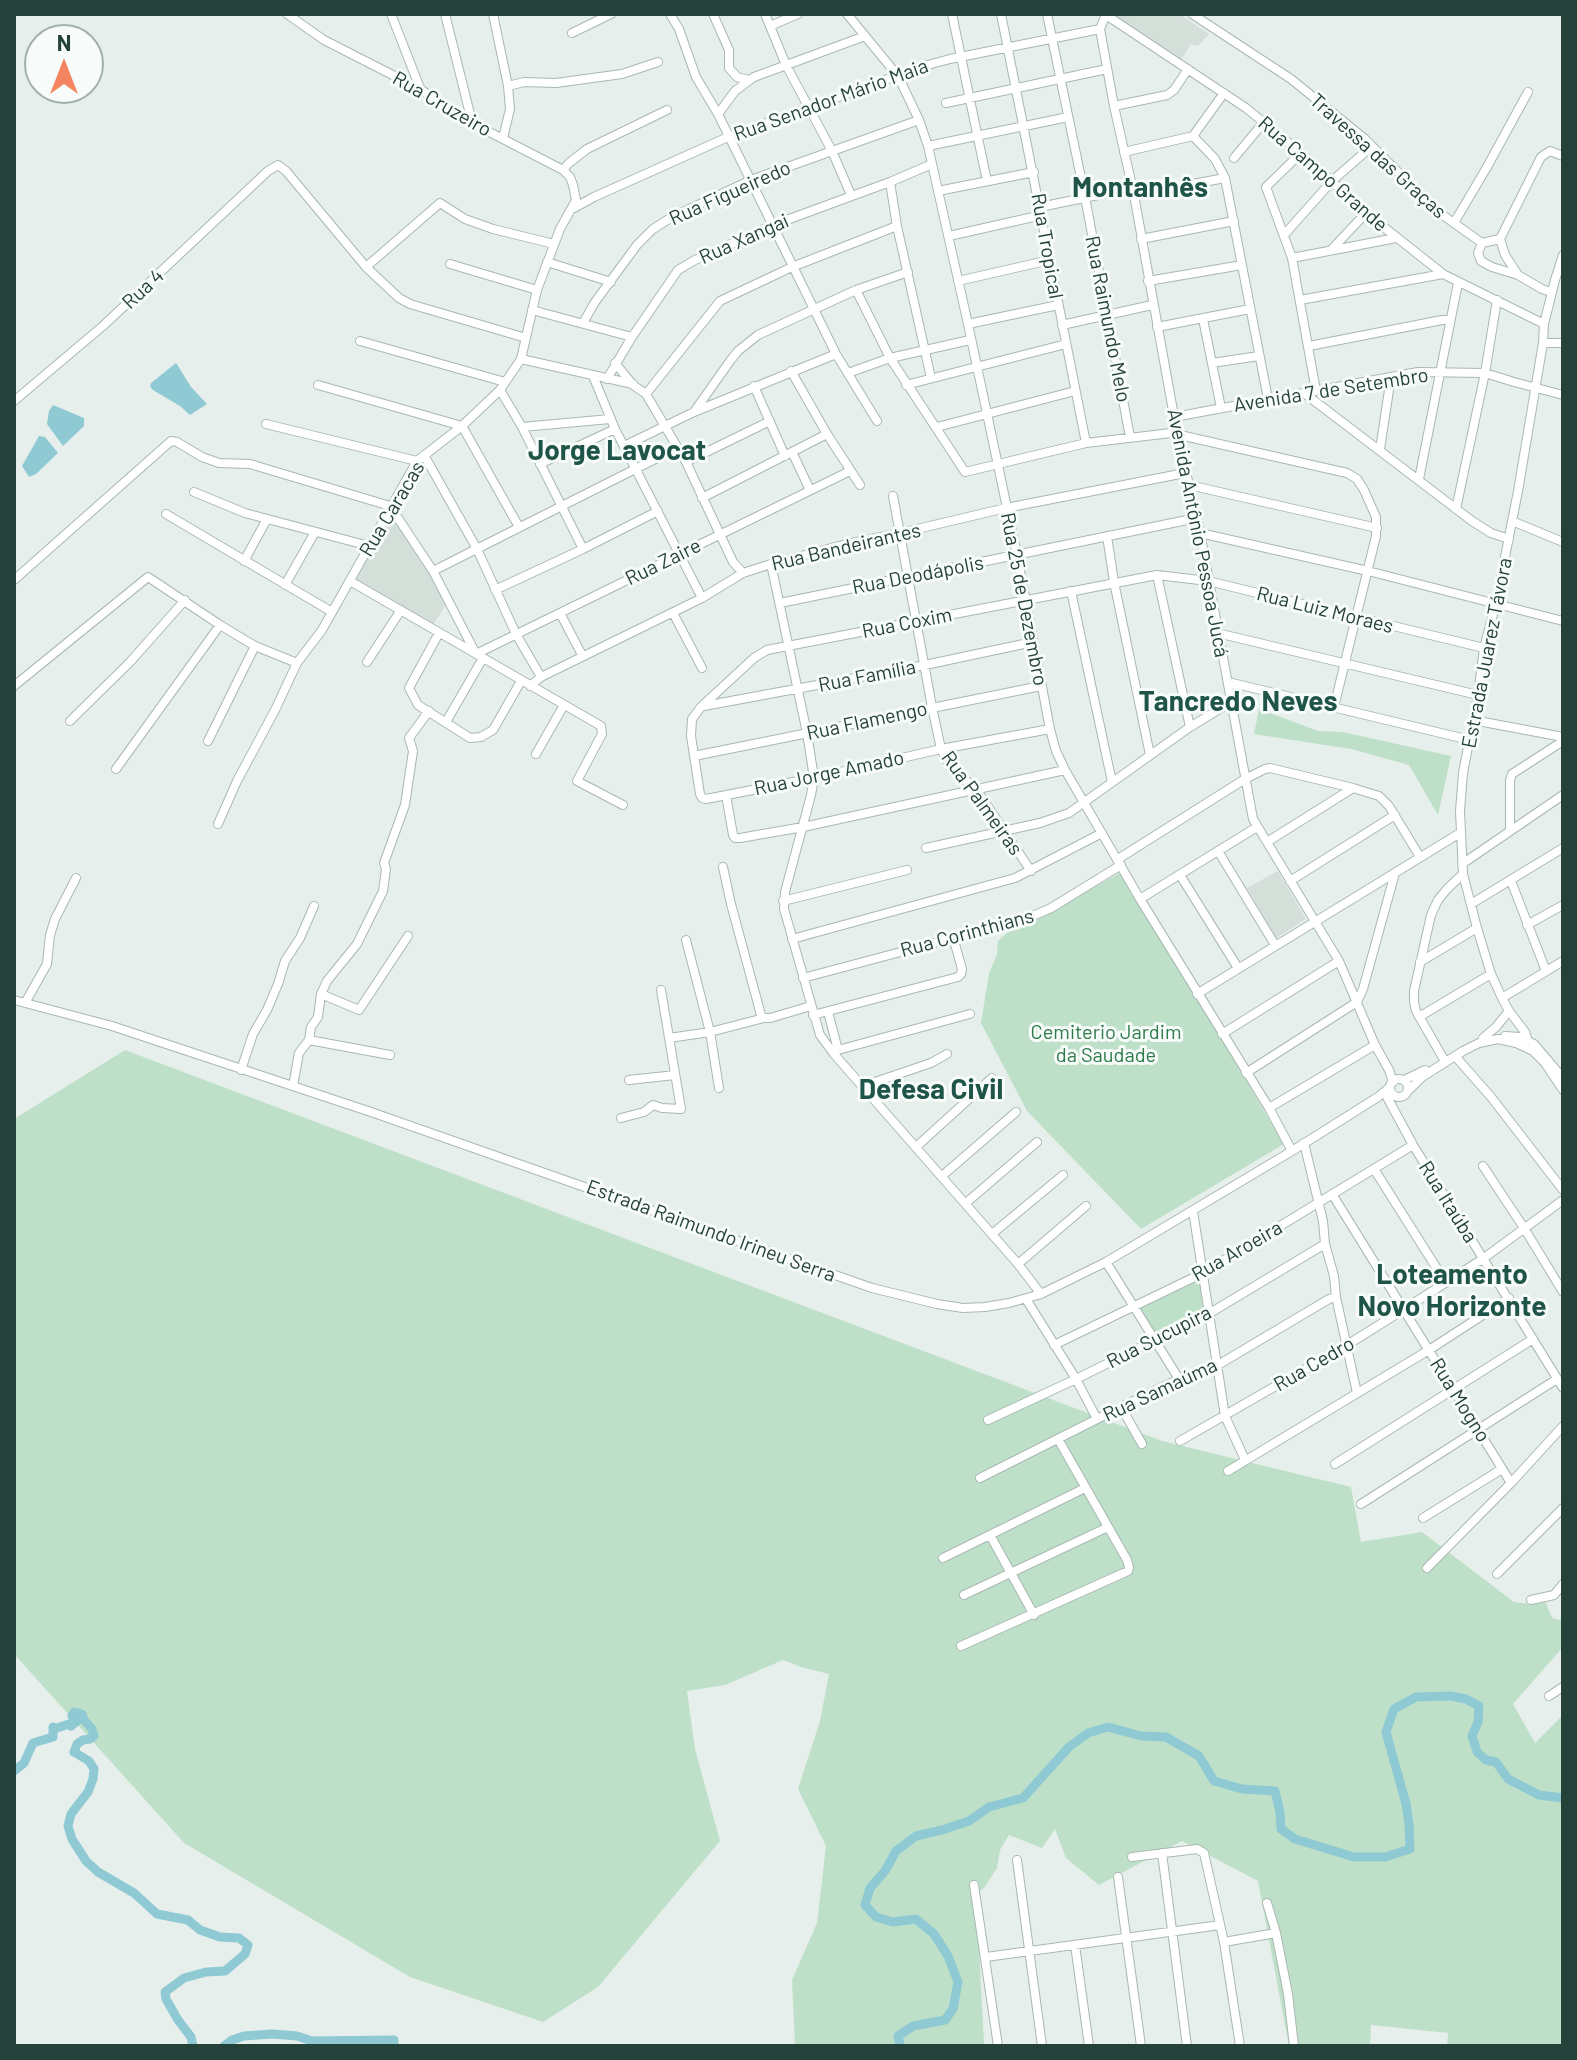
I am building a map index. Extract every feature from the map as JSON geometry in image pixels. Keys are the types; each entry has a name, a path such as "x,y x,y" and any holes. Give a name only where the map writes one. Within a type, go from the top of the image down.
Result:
{"street":[{"name":"Rua Cruzeiro","path":"287,14 324,40 420,89 472,123 563,170"},
{"path":"301,23 307,14"},
{"path":"391,14 420,89"},
{"path":"445,14 472,123"},
{"path":"493,14 510,109 503,138"},
{"path":"572,33 611,14"},
{"path":"670,14 696,77 718,114 836,354 877,421"},
{"path":"713,14 730,53 728,66 737,77 749,80"},
{"path":"765,14 786,65 832,151 851,195"},
{"path":"770,26 798,14"},
{"name":"Rua 25 de Dezembro","path":"847,14 898,76 928,146 1017,555 1050,729 1065,770 1292,1151"},
{"path":"952,14 987,181"},
{"name":"Rua Tropical","path":"1001,14 1086,443"},
{"name":"Rua Raimundo Melo","path":"1047,14 1130,437"},
{"name":"Travessa das Graças","path":"1192,14 1291,79 1372,146 1419,195 1482,243 1478,253 1481,261 1551,292"},
{"path":"1100,29 1106,15"},
{"name":"Rua Campo Grande","path":"1106,15 1264,122 1366,213 1443,274 1544,324"},
{"name":"Rua Senador Mário Maia","path":"573,208 728,137 937,62 1100,29"},
{"name":"Avenida Antônio Pessoa Jucá","path":"1100,29 1253,819 1339,961 1389,1070 1392,1088"},
{"path":"718,114 735,91 749,80 865,36"},
{"path":"508,86 622,74 658,62"},
{"path":"946,103 1107,69"},
{"path":"1114,106 1167,95 1188,69"},
{"path":"735,91 737,77"},
{"path":"1454,223 1528,92"},
{"path":"1124,152 1193,136 1224,93"},
{"path":"573,208 575,188 563,170 569,163 587,149 667,110"},
{"path":"928,146 1068,117"},
{"name":"Rua Figueiredo","path":"583,323 637,245 653,229 672,217 751,180 919,120"},
{"path":"1234,158 1264,122"},
{"path":"1193,136 1215,159 1225,178 1268,399"},
{"path":"1284,235 1332,181 1372,146"},
{"path":"1518,275 1505,255 1500,239 1541,157 1550,151 1563,156"},
{"path":"1301,153 1266,187 1292,258 1316,391"},
{"name":"Rua Xangai","path":"607,379 678,270 773,225 932,164"},
{"name":"Rua 4","path":"14,401 104,325 276,165 282,166 366,267"},
{"path":"938,191 1034,172"},
{"path":"949,236 1085,197 1225,178"},
{"path":"890,182 931,378"},
{"path":"526,338 403,301 366,267 438,203 459,216 491,228 554,244"},
{"name":"Rua Caracas","path":"218,824 297,663 322,630 390,506 421,458 462,426 502,386 521,359 537,290 560,229 573,208"},
{"path":"1331,250 1366,213"},
{"path":"1141,239 1234,221"},
{"path":"646,394 720,301 792,267 897,226"},
{"path":"1292,258 1396,238"},
{"path":"1482,243 1500,239"},
{"name":"Estrada Juarez Távora","path":"1528,1041 1491,974 1477,928 1463,869 1461,789 1484,648 1509,539 1544,324 1551,292 1559,281 1563,255"},
{"path":"958,281 1050,260"},
{"path":"547,262 611,282"},
{"path":"450,264 537,290"},
{"path":"1148,281 1242,265"},
{"path":"694,412 730,361 758,335 856,290 908,272"},
{"path":"1300,300 1443,274"},
{"path":"1419,479 1458,283"},
{"path":"856,290 906,385 965,472 1086,443 1177,433 1347,473 1357,479 1376,517 1377,528 1334,707"},
{"path":"1456,509 1497,300"},
{"path":"968,324 1058,305"},
{"path":"1062,325 1152,305"},
{"path":"1157,327 1250,309"},
{"path":"532,310 632,337"},
{"path":"1203,319 1221,408"},
{"path":"1309,346 1450,320"},
{"path":"848,373 890,358 970,340"},
{"path":"360,341 502,386 583,549"},
{"path":"1543,343 1563,343"},
{"path":"906,385 1066,344"},
{"path":"624,446 694,412 836,354"},
{"path":"1212,363 1259,356"},
{"path":"521,359 633,385"},
{"path":"615,363 633,385 646,394 686,462 733,562 743,573"},
{"path":"791,371 860,485"},
{"name":"Avenida 7 de Setembro","path":"1174,417 1418,372 1485,373 1563,395"},
{"path":"593,376 610,419 702,598"},
{"path":"1380,449 1391,377"},
{"path":"318,385 462,426 519,527"},
{"path":"754,386 770,421 810,490"},
{"path":"937,427 1075,391"},
{"path":"1304,392 1480,527 1509,539"},
{"path":"522,427 610,419"},
{"path":"686,462 770,421"},
{"path":"266,424 421,458 477,549 516,634 541,677"},
{"path":"540,464 615,429"},
{"path":"702,498 827,434"},
{"path":"14,580 171,441 184,444 202,457 219,463 250,464 390,506 433,571 479,656"},
{"path":"433,571 677,448"},
{"name":"Rua Zaire","path":"479,656 516,634 850,471"},
{"name":"Rua Bandeirantes","path":"530,686 582,655 673,613 743,573 843,545 1006,508 1185,473"},
{"path":"1189,485 1377,528"},
{"path":"194,492 234,509 369,546"},
{"name":"Rua Palmeiras","path":"893,496 941,749 951,768 976,789 1031,871"},
{"path":"495,590 658,511"},
{"path":"166,514 332,612"},
{"name":"Rua Deodápolis","path":"780,603 1197,518"},
{"path":"244,561 267,519"},
{"path":"1512,521 1563,542"},
{"path":"285,585 315,532"},
{"path":"1200,533 1368,571 1563,621"},
{"path":"1107,536 1150,755"},
{"path":"771,564 814,778 783,901 820,1035 1041,1294"},
{"path":"1157,575 1190,727"},
{"name":"Rua Luiz Moraes","path":"1025,600 1157,575 1208,581 1484,648"},
{"path":"14,686 148,577 255,646 297,663"},
{"path":"350,581 601,726 602,734 577,781 623,805"},
{"path":"1071,591 1112,782"},
{"path":"70,721 130,662 185,600"},
{"name":"Rua Coxim","path":"701,707 761,652 1025,600"},
{"path":"367,662 401,610"},
{"path":"560,613 582,655"},
{"path":"673,613 702,668"},
{"path":"116,769 220,625"},
{"path":"439,633 409,688 418,705 473,739 495,728 521,681"},
{"path":"1217,633 1478,695"},
{"name":"Rua Família","path":"701,707 1033,642"},
{"path":"208,741 255,646"},
{"path":"446,722 479,656"},
{"path":"1228,682 1470,740"},
{"name":"Rua Flamengo","path":"694,756 1041,686"},
{"path":"926,848 1069,813 1190,727 1231,702"},
{"path":"536,754 564,705"},
{"path":"694,756 692,724 694,715 701,707"},
{"path":"293,1086 299,1053 309,1040 311,1027 318,1017 321,994 327,981 357,944 383,891 384,863 405,805 413,751 409,738 429,711"},
{"path":"1473,720 1563,739"},
{"name":"Rua Jorge Amado","path":"694,756 702,798 1050,729"},
{"path":"1510,829 1512,774 1563,739"},
{"name":"Rua Corinthians","path":"803,978 1041,913 1245,779 1265,769 1353,788 1384,799 1395,815"},
{"path":"726,795 735,838 803,827 1065,770"},
{"path":"1267,842 1353,788"},
{"path":"1443,1058 1419,1017 1414,1002 1431,915 1438,900 1463,869 1510,829 1563,795"},
{"path":"1290,881 1395,815 1420,857"},
{"path":"1140,899 1257,827"},
{"path":"792,939 1015,878 1102,833"},
{"path":"1197,994 1460,833"},
{"path":"1471,904 1563,849"},
{"path":"1218,851 1275,945"},
{"path":"723,867 760,1013 764,1018"},
{"path":"783,901 907,870"},
{"path":"1246,1073 1357,1002 1395,873"},
{"path":"1180,875 1238,968"},
{"path":"25,1003 47,964 55,919 76,878"},
{"path":"1511,881 1546,971"},
{"path":"1527,925 1563,905"},
{"path":"241,1070 285,961 300,938 314,906"},
{"path":"1420,962 1477,928"},
{"path":"321,994 359,1010 408,936"},
{"path":"669,1038 710,1032 764,1018 812,1011 828,1012 958,977 962,969 953,937"},
{"path":"686,940 710,1032 719,1088"},
{"path":"1222,1034 1339,961"},
{"path":"1502,998 1563,961"},
{"path":"1419,1017 1491,974"},
{"path":"621,1118 644,1112 653,1105 681,1109 661,990"},
{"name":"Estrada Raimundo Irineu Serra","path":"14,1000 112,1026 293,1086 872,1288 963,1308 1026,1299 1106,1262 1466,1044 1483,1038 1512,1036 1528,1041"},
{"path":"1483,1038 1509,1011"},
{"path":"828,1012 836,1052"},
{"path":"836,1052 970,1014"},
{"path":"1392,1088 1401,1098 1422,1077 1455,1056 1483,1041 1498,1039 1516,1043 1538,1055 1563,1090"},
{"path":"309,1040 390,1055"},
{"path":"1528,1041 1541,1051 1563,1078"},
{"path":"1269,1108 1375,1045"},
{"path":"863,1086 931,1063 947,1054"},
{"path":"1455,1056 1563,1190"},
{"path":"629,1080 675,1075"},
{"path":"916,1147 992,1078"},
{"path":"1392,1088 1409,1090"},
{"name":"Rua Itaúba","path":"1392,1088 1413,1145 1563,1388"},
{"path":"942,1176 1016,1112"},
{"path":"966,1203 1037,1142"},
{"path":"1304,1143 1319,1202 1357,1393"},
{"name":"Rua Aroeira","path":"1054,1345 1203,1273 1413,1145"},
{"path":"1483,1166 1563,1292"},
{"path":"1374,1169 1446,1283"},
{"path":"992,1234 1063,1175"},
{"name":"Rua Mogno","path":"1332,1194 1511,1483"},
{"name":"Rua Cedro","path":"1180,1441 1347,1345 1446,1283 1563,1200"},
{"path":"1018,1264 1086,1206"},
{"path":"1193,1211 1225,1416 1245,1460"},
{"name":"Rua Sucupira","path":"988,1420 1210,1313 1325,1244"},
{"path":"1106,1262 1179,1379"},
{"name":"Rua Samaúma","path":"980,1478 1179,1379 1218,1365 1336,1297"},
{"path":"1228,1471 1509,1298"},
{"path":"1026,1299 1097,1419"},
{"path":"1335,1464 1533,1339"},
{"path":"1361,1504 1557,1379"},
{"path":"1121,1407 1142,1444"},
{"path":"1427,1568 1563,1426"},
{"path":"961,1646 1128,1571 1127,1560 1058,1439"},
{"path":"1423,1518 1502,1469"},
{"path":"943,1558 1085,1488"},
{"path":"1497,1574 1563,1508"},
{"path":"964,1595 1108,1527"},
{"path":"990,1535 1034,1615"},
{"path":"1531,1600 1554,1595 1563,1584"},
{"path":"1549,1696 1563,1687"},
{"path":"1132,1857 1197,1849 1204,1853 1224,1942 1240,2046"},
{"path":"1162,1853 1187,2046"},
{"path":"1017,1860 1042,2046"},
{"path":"1118,1877 1141,2046"},
{"path":"974,1885 998,2046"},
{"path":"1267,1903 1288,1994 1294,2046"},
{"path":"986,1957 1220,1925"},
{"path":"1224,1942 1276,1933"},
{"path":"1075,1945 1089,2046"}],"shaded area":[{"path":"1179,14 1209,34 1198,46 1191,44 1181,61 1114,16"},
{"path":"398,517 447,603 433,625 354,580 392,518"},
{"path":"1278,871 1306,919 1276,938 1247,888"}],"green space":[{"path":"1259,709 1318,731 1343,732 1451,756 1438,815 1409,765 1351,749 1254,734"},
{"name":"Cemiterio Jardim da Saudade","path":"1121,872 1284,1144 1141,1229 1027,1111 981,1023 998,941 1017,924 1046,915"},
{"path":"125,1050 1162,1441 1351,1487 1361,1542 1422,1532 1514,1602 1531,1604 1545,1601 1552,1618 1563,1621 1563,1647 1513,1704 1535,1743 1563,1715 1563,2046 1447,2046 1448,2033 1371,2025 1370,2046 1289,2046 1258,1881 1182,1841 1099,1885 1066,1858 1055,1829 1042,1848 1009,1835 1000,1850 997,1868 984,1888 976,1893 984,2043 979,2046 795,2046 792,1980 817,1923 826,1846 798,1789 820,1721 829,1674 783,1660 725,1685 687,1691 695,1749 720,1841 598,1987 543,2022 410,1977 184,1843 14,1654 14,1119"},
{"path":"1200,1277 1206,1312 1156,1336 1139,1307"}],"water":[{"path":"176,363 191,387 207,404 190,415 150,386"},
{"path":"53,405 84,418 84,426 63,446 47,424"},
{"path":"39,436 45,437 58,453 29,477 22,466"}],"waterway":[{"path":"900,2046 898,2036 913,2026 945,2020 953,2009 958,1982 948,1956 934,1934 916,1919 893,1922 876,1917 865,1905 870,1888 885,1871 896,1851 916,1836 969,1821 989,1807 1023,1798 1069,1747 1088,1733 1108,1727 1141,1736 1166,1737 1199,1756 1214,1781 1242,1789 1275,1791 1281,1829 1295,1839 1354,1857 1385,1857 1410,1849 1406,1804 1386,1732 1394,1709 1416,1697 1451,1696 1479,1706 1478,1722 1472,1736 1477,1752 1486,1760 1496,1762 1508,1779 1539,1795 1563,1798"},
{"path":"14,1771 24,1763 33,1743 53,1737 53,1727 71,1726 77,1721 72,1716 74,1712 82,1714 94,1736 77,1744 74,1752 89,1761 94,1769 93,1779 88,1792 71,1814 68,1826 86,1861 98,1872 134,1893 157,1914 188,1920 200,1930 220,1937 239,1938 248,1945 245,1954 225,1971 184,1978 165,1992 193,2046"},
{"path":"224,2046 244,2036 272,2034 312,2041 394,2040 394,2046"}],"district":[{"name":"Montanhês","path":"1140,188"},
{"name":"Jorge Lavocat","path":"617,451"},
{"name":"Tancredo Neves","path":"1238,702"},
{"name":"Defesa Civil","path":"931,1090"},
{"name":"Loteamento Novo Horizonte","path":"1452,1291"}]}
